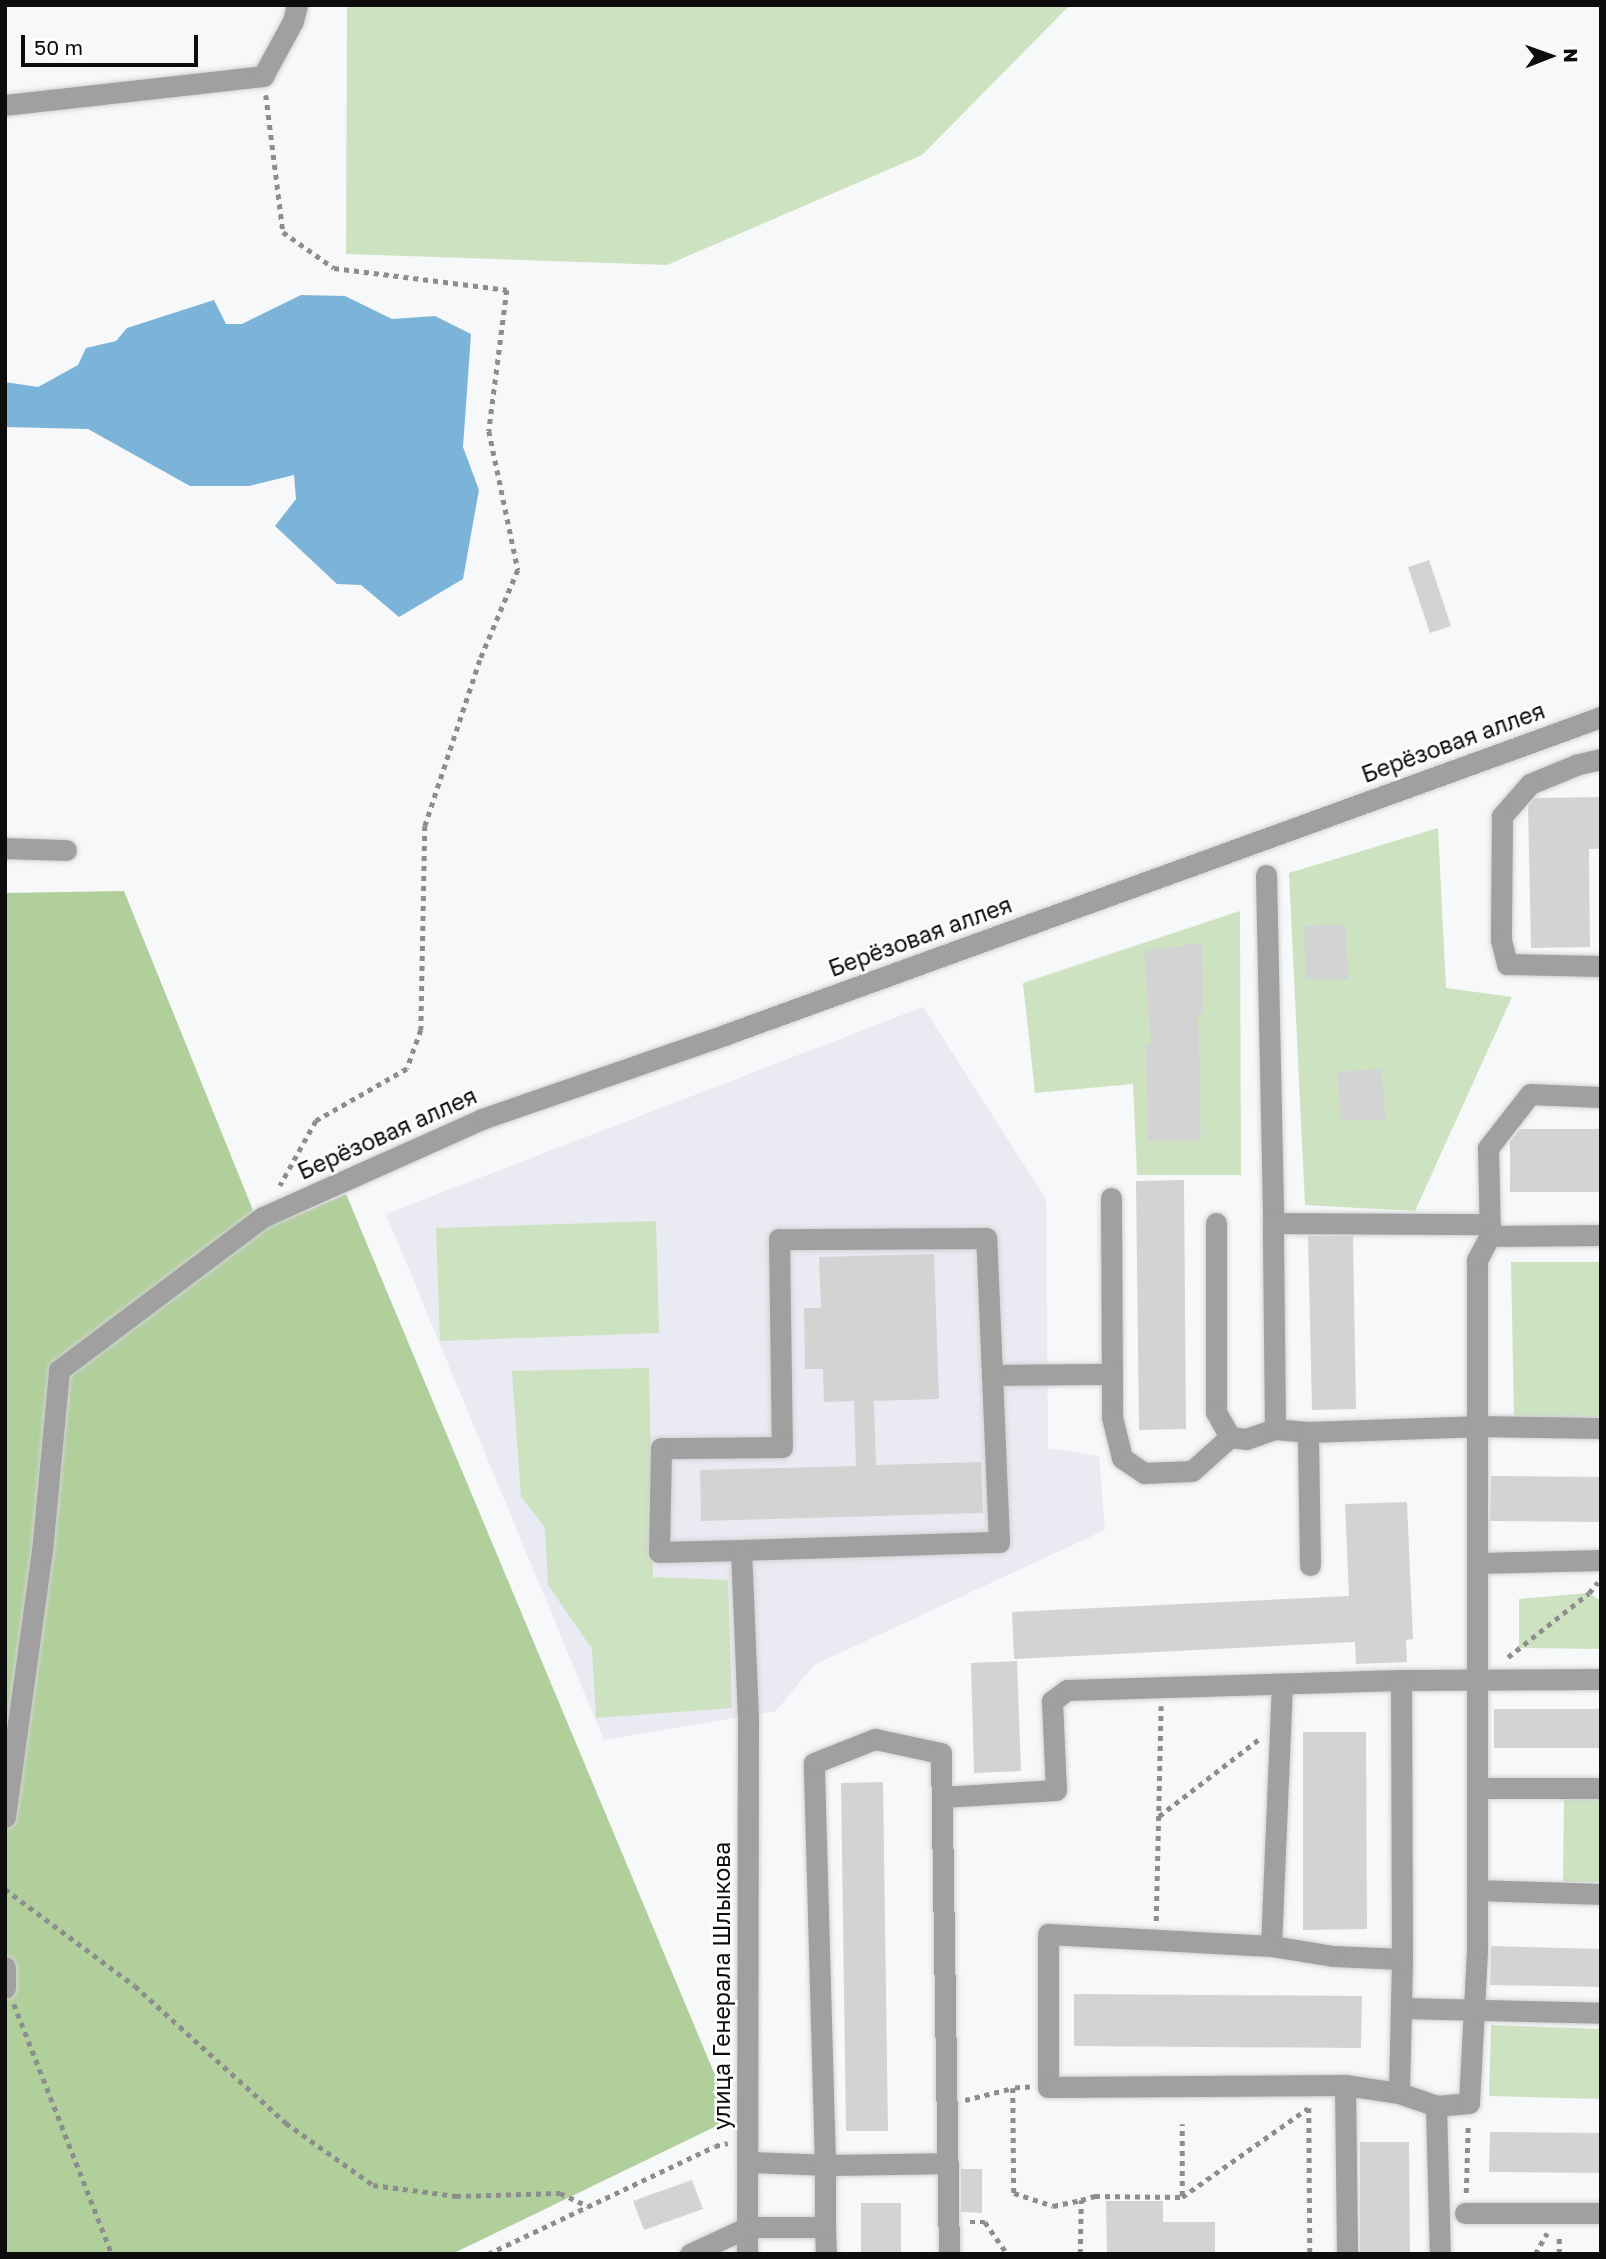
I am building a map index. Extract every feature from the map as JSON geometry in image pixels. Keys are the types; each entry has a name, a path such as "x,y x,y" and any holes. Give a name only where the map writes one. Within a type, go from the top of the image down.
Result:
{"street":[{"path":"5,105 263,76 293,21 297,5"},
{"name":"Берёзовая аллея","path":"5,1817 42,1551 59,1370 263,1217 482,1119 727,1034 1601,717"},
{"path":"1601,759 1576,765 1530,784 1502,816 1501,940 1507,964 1601,966"},
{"path":"5,848 66,850"},
{"path":"1266,875 1275,1429"},
{"path":"1402,1959 1334,1956 1270,1946 1048,1934 1048,2087 1346,2085 1399,2093 1436,2106 1469,2103 1474,2009 1478,1788 1477,1260 1490,1230 1488,1147 1530,1094 1601,1097"},
{"path":"1111,1198 1112,1417 1122,1458 1144,1473 1192,1471 1230,1437 1246,1439 1275,1429 1308,1432 1476,1426 1601,1428"},
{"path":"1216,1223 1216,1412 1230,1437"},
{"path":"1273,1223 1601,1235"},
{"path":"986,1238 999,1542 741,1550 659,1552 661,1448 782,1447 779,1239 986,1238"},
{"path":"992,1375 1112,1374"},
{"path":"1308,1432 1310,1566"},
{"name":"улица Генерала Шлыкова","path":"741,1550 748,1718 747,2254"},
{"path":"1479,1563 1601,1560"},
{"path":"942,1797 1056,1790 1052,1701 1067,1690 1401,1680 1478,1682 1601,1679"},
{"path":"1399,2093 1402,2008 1401,1680"},
{"path":"1270,1946 1282,1684"},
{"path":"826,2254 814,1763 875,1739 942,1753 949,2254"},
{"path":"1478,1788 1601,1788"},
{"path":"1477,1890 1601,1894"},
{"path":"1402,2008 1601,2013"},
{"path":"1346,2085 1347,2254"},
{"path":"1436,2106 1440,2254"},
{"path":"748,2162 825,2165 948,2163"},
{"path":"1465,2213 1601,2213"},
{"path":"690,2254 748,2227 825,2227"}],"path":[{"path":"263,76 283,232 334,268 507,290 489,431 518,570 480,660 425,826 421,1030 407,1069 316,1121 263,1217"},
{"path":"1478,1682 1589,1593 1601,1578"},
{"path":"1155,1939 1161,1688"},
{"path":"1159,1816 1281,1722"},
{"path":"5,1889 135,1986 286,2123 373,2185 456,2196 560,2193 588,2206"},
{"path":"6,1981 113,2254"},
{"path":"948,2105 1013,2088 1048,2087"},
{"path":"1013,2088 1014,2193 1053,2206 1095,2196 1182,2197 1309,2107 1310,2254"},
{"path":"1465,2213 1469,2103"},
{"path":"1182,2124 1182,2197"},
{"path":"488,2254 715,2146 748,2140"},
{"path":"1080,2254 1081,2200"},
{"path":"948,2223 985,2222 1007,2254"}],"shaded area":[{"path":"923,1007 1046,1199 1048,1448 1099,1456 1105,1530 814,1665 776,1711 604,1740 386,1214"}],"green space":[{"path":"347,5 1070,5 922,155 667,265 346,254"},
{"path":"1438,828 1446,988 1512,997 1415,1211 1305,1205 1289,873"},
{"path":"124,891 261,1230 346,1194 733,2118 452,2254 5,2254 5,893"},
{"path":"1240,911 1241,1175 1137,1175 1133,1084 1035,1093 1023,983"},
{"path":"656,1221 659,1333 440,1341 436,1228"},
{"path":"1511,1262 1601,1262 1601,1417 1514,1419"},
{"path":"649,1368 653,1577 728,1580 732,1708 596,1718 592,1649 548,1585 545,1527 521,1497 512,1371"},
{"path":"1589,1593 1601,1601 1601,1649 1519,1648 1519,1599"},
{"path":"1564,1798 1601,1799 1601,1882 1563,1882"},
{"path":"1491,2025 1601,2029 1601,2099 1489,2096"}],"water":[{"path":"301,295 345,296 392,319 435,316 471,334 463,447 479,490 463,579 399,617 361,585 337,584 275,526 296,499 294,475 249,486 190,486 88,429 5,427 5,382 38,387 78,365 86,348 116,341 127,328 214,300 226,324 242,324"}],"building":[{"path":"1429,560 1451,626 1430,633 1408,567"},
{"path":"1601,797 1601,849 1589,849 1590,947 1531,948 1528,806 1535,798"},
{"path":"1345,925 1348,980 1306,979 1304,926"},
{"path":"1202,943 1203,1013 1198,1013 1201,1140 1148,1141 1146,1045 1151,1044 1144,951"},
{"path":"1381,1069 1386,1121 1341,1119 1337,1072"},
{"path":"1520,1129 1601,1129 1601,1192 1510,1192 1510,1141"},
{"path":"1184,1180 1186,1429 1139,1430 1136,1181"},
{"path":"1308,1236 1353,1236 1356,1409 1312,1410"},
{"path":"934,1254 939,1399 874,1401 876,1465 981,1462 983,1513 701,1521 700,1470 856,1466 854,1401 824,1402 823,1369 805,1369 804,1308 821,1308 819,1257"},
{"path":"1491,1476 1601,1477 1601,1522 1490,1521"},
{"path":"1407,1502 1413,1639 1406,1640 1407,1662 1356,1664 1355,1642 1014,1659 1012,1612 1349,1596 1345,1504"},
{"path":"1017,1661 1021,1771 974,1773 971,1663"},
{"path":"1494,1709 1601,1709 1601,1748 1494,1748"},
{"path":"1303,1732 1366,1732 1367,1929 1303,1930"},
{"path":"883,1782 888,2131 846,2131 841,1783"},
{"path":"1491,1946 1601,1949 1601,1987 1490,1985"},
{"path":"1074,1994 1362,1996 1361,2048 1074,2046"},
{"path":"1490,2132 1601,2133 1601,2173 1489,2172"},
{"path":"1360,2142 1409,2142 1410,2254 1360,2254"},
{"path":"961,2169 982,2169 982,2213 961,2212"},
{"path":"692,2180 703,2209 644,2230 633,2201"},
{"path":"1106,2201 1163,2201 1163,2222 1215,2222 1215,2254 1107,2254"},
{"path":"861,2203 901,2203 901,2254 861,2254"}]}
